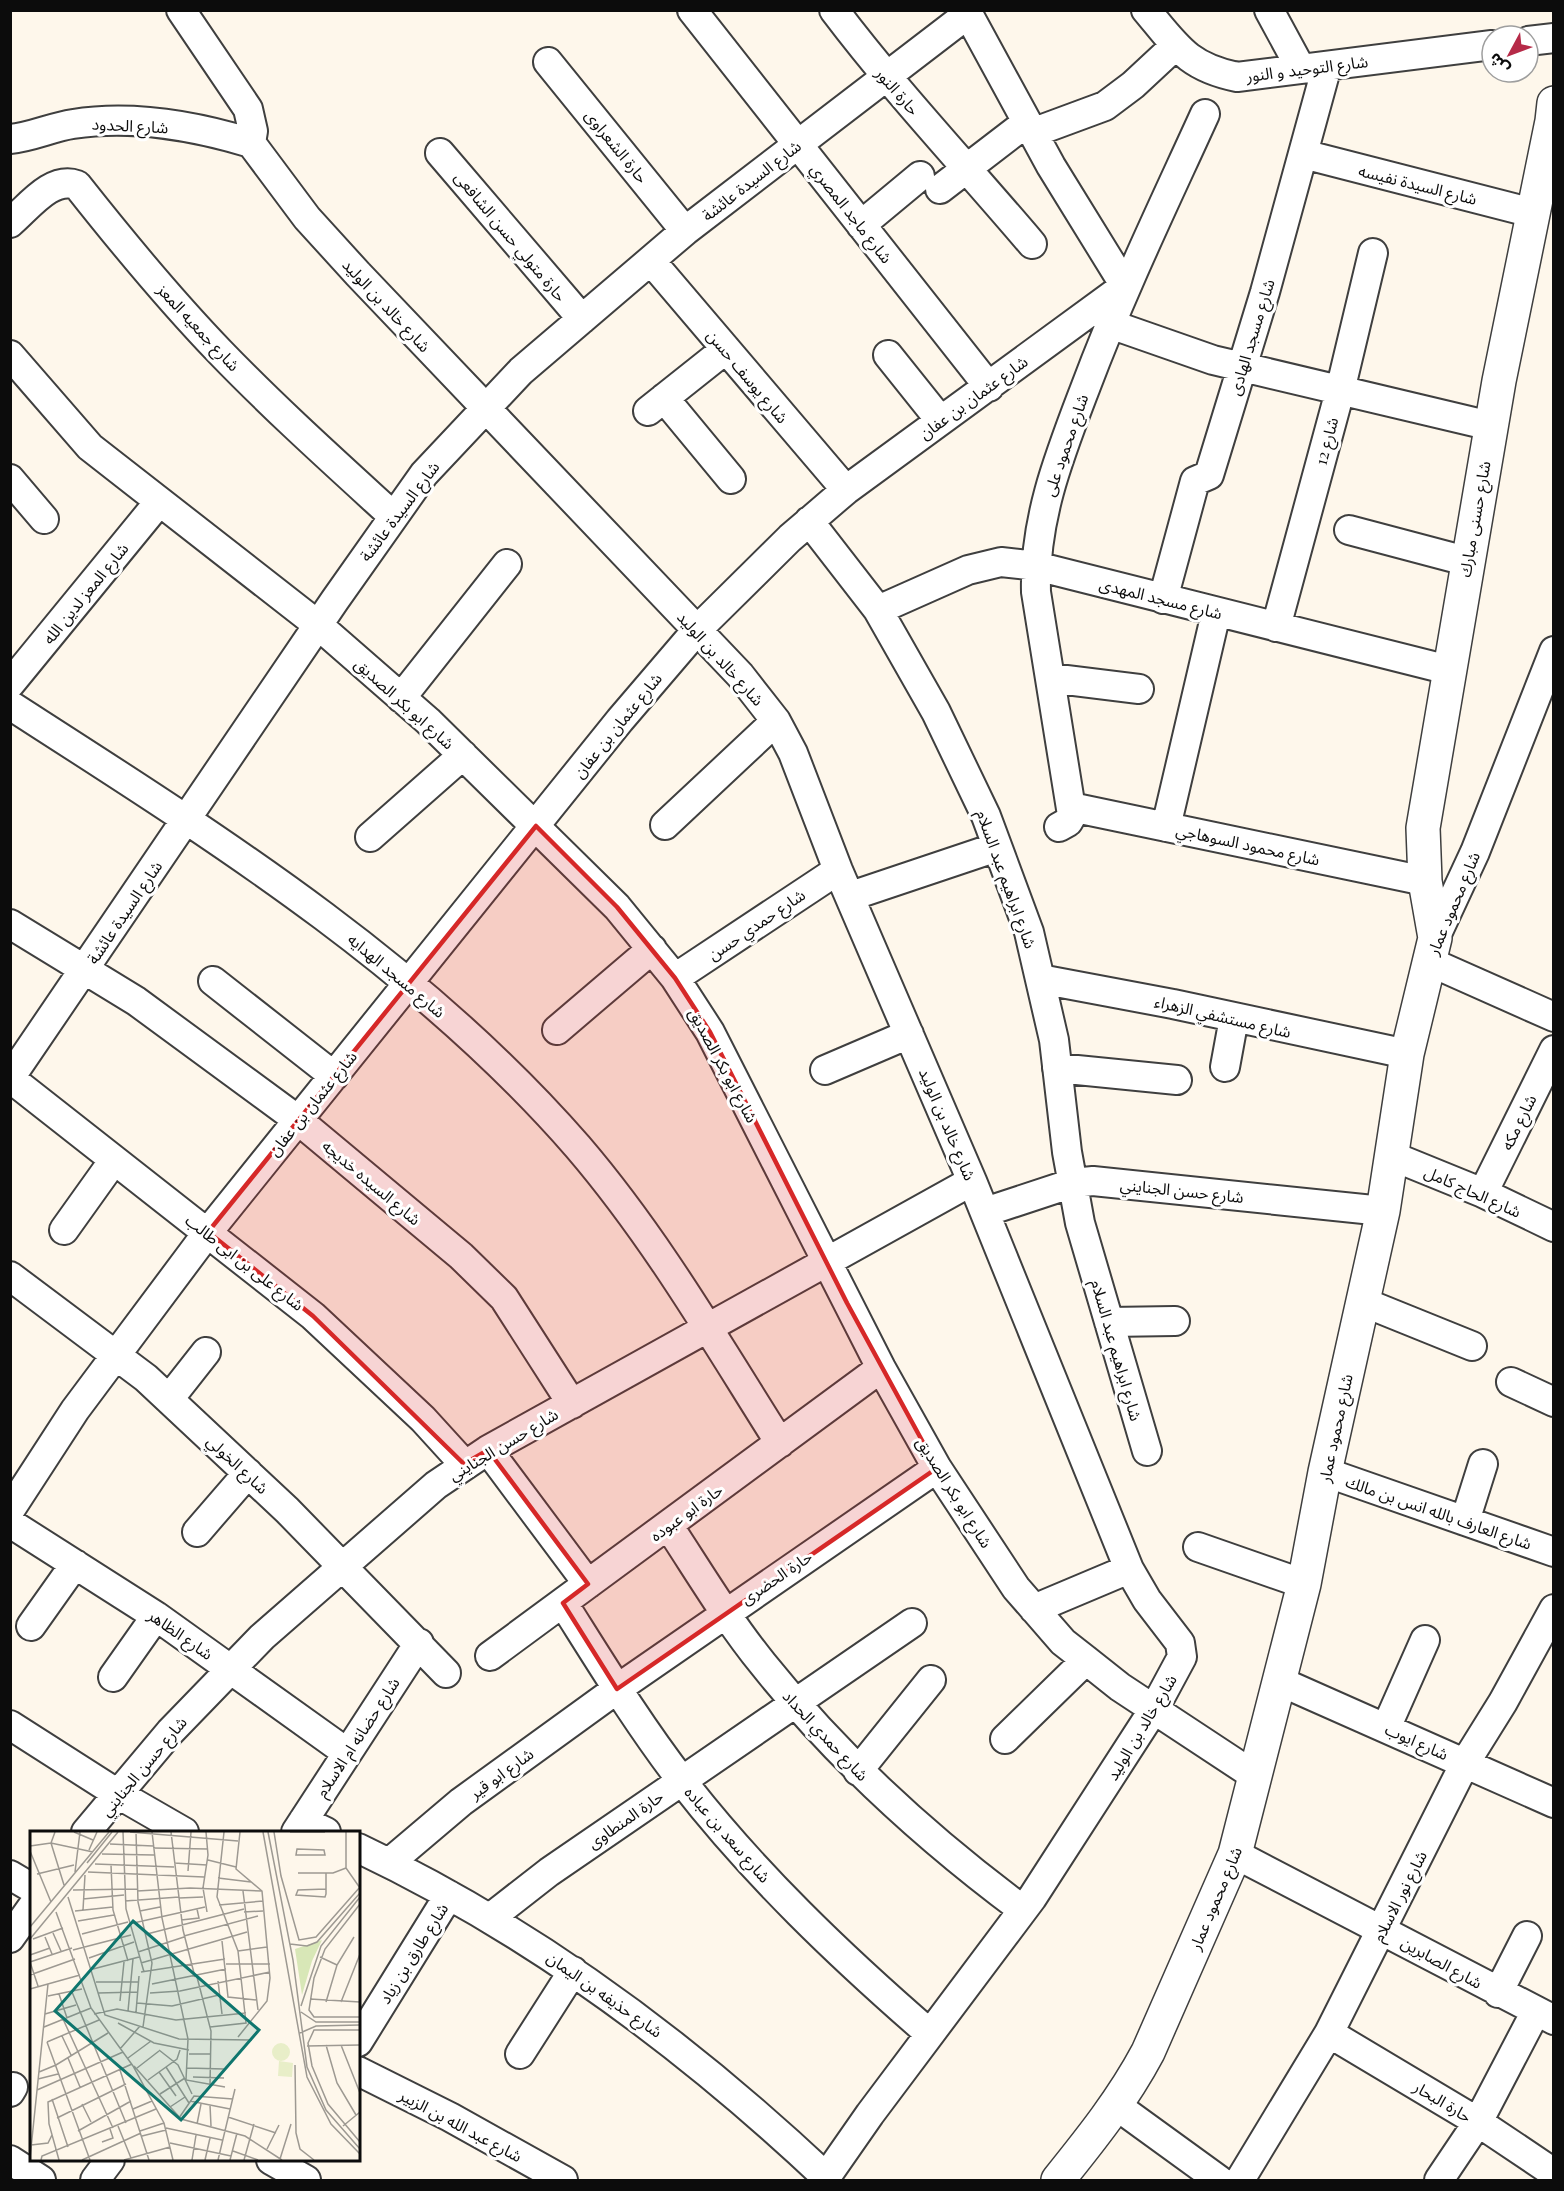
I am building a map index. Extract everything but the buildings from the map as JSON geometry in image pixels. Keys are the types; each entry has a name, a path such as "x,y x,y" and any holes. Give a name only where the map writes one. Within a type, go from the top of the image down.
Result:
{"street":[{"path":"181,10 248,109 253,131 251,144"},
{"name":"شارع ماجد المصري","path":"692,10 989,387"},
{"name":"حارة النور","path":"834,10 885,78 1032,244"},
{"name":"شارع التوحيد و النور","path":"1146,10 1176,45 1210,71 1237,77 1480,46"},
{"path":"1269,10 1314,67"},
{"path":"967,12 1029,128 1125,286"},
{"name":"شارع السيدة عائشة","path":"14,1088 85,969 318,625 424,474 521,370 686,231 967,12"},
{"path":"861,225 930,182 966,167 1029,128 1105,106 1133,85 1176,45"},
{"name":"حارة الشعراوى","path":"548,62 686,231"},
{"name":"شارع مسجد الهادى","path":"1163,599 1195,481 1209,475 1303,154 1314,67"},
{"name":"شارع حسنى مبارك","path":"1431,950 1423,828 1466,561 1554,103"},
{"name":"شارع محمود على","path":"1065,817 1050,678 1036,592 1036,566 1044,506 1056,464 1125,286 1204,114"},
{"name":"شارع الحدود","path":"10,139 30,137 71,124 110,121 206,131 251,144"},
{"name":"شارع خالد بن الوليد","path":"251,144 315,226 740,675 776,721 793,753 838,870 985,1212 1129,1569 1147,1600 1180,1643 1182,1657 1154,1709 1023,1910 825,2179"},
{"name":"حارة متولي حسن الشافعى","path":"440,153 582,319"},
{"name":"شارع السيدة نفيسه","path":"1303,154 1533,213"},
{"name":"شارع جمعيه المعز","path":"10,223 57,183 67,181 77,185 171,299 221,353 277,409 393,516"},
{"name":"شارع 12","path":"1276,627 1340,391 1373,253"},
{"name":"شارع يوسف حسن","path":"651,261 846,490"},
{"name":"شارع عثمان بن عفان","path":"10,1510 75,1410 208,1232 697,630 809,522 846,490 1125,286"},
{"path":"1110,324 1242,368 1491,426"},
{"path":"726,349 656,405 731,480"},
{"path":"888,355 940,420"},
{"name":"شارع ابو بكر الصديق","path":"10,356 90,447 318,625 463,755 617,906 675,978 710,1032 881,1368 937,1468 1016,1588 1063,1642 1154,1709 1255,1776"},
{"path":"10,478 44,519"},
{"name":"شارع المعز لدين الله","path":"10,684 159,502"},
{"name":"شارع ابراهيم عبد السلام","path":"809,522 878,610 936,712 986,816 1029,932 1054,1041 1072,1183 1080,1223 1147,1450"},
{"path":"1349,530 1466,561"},
{"name":"شارع مسجد المهدى","path":"878,610 968,570 1000,562 1036,566 1449,670"},
{"path":"401,698 507,564"},
{"path":"1166,827 1216,612"},
{"name":"شارع محمود عمار","path":"1058,2181 1116,2106 1148,2052 1235,1854 1304,1584 1383,1211 1407,1054 1431,950 1544,704 1554,651"},
{"path":"1050,678 1139,688"},
{"name":"شارع مسجد الهدايه","path":"10,705 187,819 312,905 451,1020 514,1079 578,1147 634,1217 780,1443"},
{"path":"665,825 776,721"},
{"path":"370,837 463,755"},
{"name":"شارع محمود السوهاجي","path":"1065,817 1166,827 1425,880"},
{"path":"851,896 998,847"},
{"name":"شارع حمدي حسن","path":"675,978 838,870"},
{"name":"شارع السيده خديجه","path":"10,924 136,1001 298,1120 461,1256 504,1298 572,1404"},
{"path":"557,1030 652,950"},
{"path":"1431,950 1554,1017"},
{"name":"شارع مستشفي الزهراء","path":"1040,979 1407,1054"},
{"path":"213,981 334,1076"},
{"path":"1225,1067 1234,1018"},
{"path":"825,1070 909,1034"},
{"name":"شارع مكه","path":"1483,1193 1554,1050"},
{"path":"1057,1068 1177,1080"},
{"name":"شارع على بن ابى طالب","path":"14,1088 114,1160 314,1316 423,1419 476,1457 588,1584"},
{"name":"شارع الحاج كامل","path":"1392,1156 1483,1193 1554,1227"},
{"path":"64,1230 114,1160"},
{"name":"شارع حسن الجنايني","path":"88,1831 170,1732 230,1668 342,1566 476,1457 972,1181"},
{"name":"شارع حسن الجنايني","path":"985,1212 1072,1183 1116,1183 1383,1211"},
{"name":"شارع الخولي","path":"10,1276 116,1353 169,1399 248,1473 419,1643 446,1673"},
{"path":"1363,1302 1472,1346"},
{"path":"1109,1322 1175,1321"},
{"path":"169,1399 206,1352"},
{"name":"حارة ابو عبوده","path":"490,1656 881,1368"},
{"path":"1511,1382 1554,1402"},
{"path":"1465,1521 1484,1464"},
{"name":"حارة الحضرى","path":"617,1689 725,1612 937,1468"},
{"name":"شارع العارف بالله انس بن مالك","path":"1326,1472 1554,1552"},
{"path":"197,1532 248,1473"},
{"name":"شارع الظاهر","path":"10,1523 156,1616 346,1752"},
{"name":"شارع حمدي الحداد","path":"668,1526 761,1663 858,1772 962,1864 1023,1910"},
{"path":"1198,1547 1304,1584"},
{"path":"31,1626 75,1564"},
{"path":"1034,1609 1129,1569"},
{"name":"شارع سعد بن عباده","path":"563,1603 617,1689 681,1780 743,1854 802,1917 864,1977 930,2034"},
{"name":"شارع نور الاسلام","path":"1240,2181 1329,2033 1465,1763 1503,1702 1554,1609"},
{"path":"113,1677 156,1616"},
{"name":"حارة المنطاوى","path":"490,1918 549,1872 912,1623"},
{"path":"1386,1728 1425,1640"},
{"name":"شارع حضانه ام الاسلام","path":"308,1829 346,1752 419,1643"},
{"path":"1005,1739 1086,1660"},
{"path":"858,1772 931,1680"},
{"name":"شارع ايوب","path":"1279,1681 1554,1803"},
{"name":"شارع ابو قير","path":"390,1863 437,1820 617,1689"},
{"path":"10,1725 181,1831"},
{"name":"شارع حذيفه بن اليمان","path":"360,1849 490,1918 573,1971 690,2056 760,2115 825,2179"},
{"name":"شارع الصابرين","path":"1235,1854 1545,2016"},
{"path":"10,1875 30,1887"},
{"name":"شارع طارق بن زياد","path":"360,2039 449,1895"},
{"path":"1498,1993 1527,1936"},
{"path":"520,2054 573,1971"},
{"path":"1439,2181 1545,2016"},
{"name":"حارة البحار","path":"1329,2033 1478,2122 1554,2173"},
{"name":"شارع عبد الله بن الزبير","path":"360,2073 450,2117 562,2181"},
{"path":"1116,2106 1219,2181"},
{"path":"10,2160 41,2181"},
{"path":"95,2181 109,2161"},
{"path":"274,2166 306,2181"}],"highlighted area":[{"path":"536,826 617,907 675,978 710,1032 847,1303 937,1468 617,1689 563,1603 588,1584 488,1450 464,1464 313,1316 208,1232"}]}
